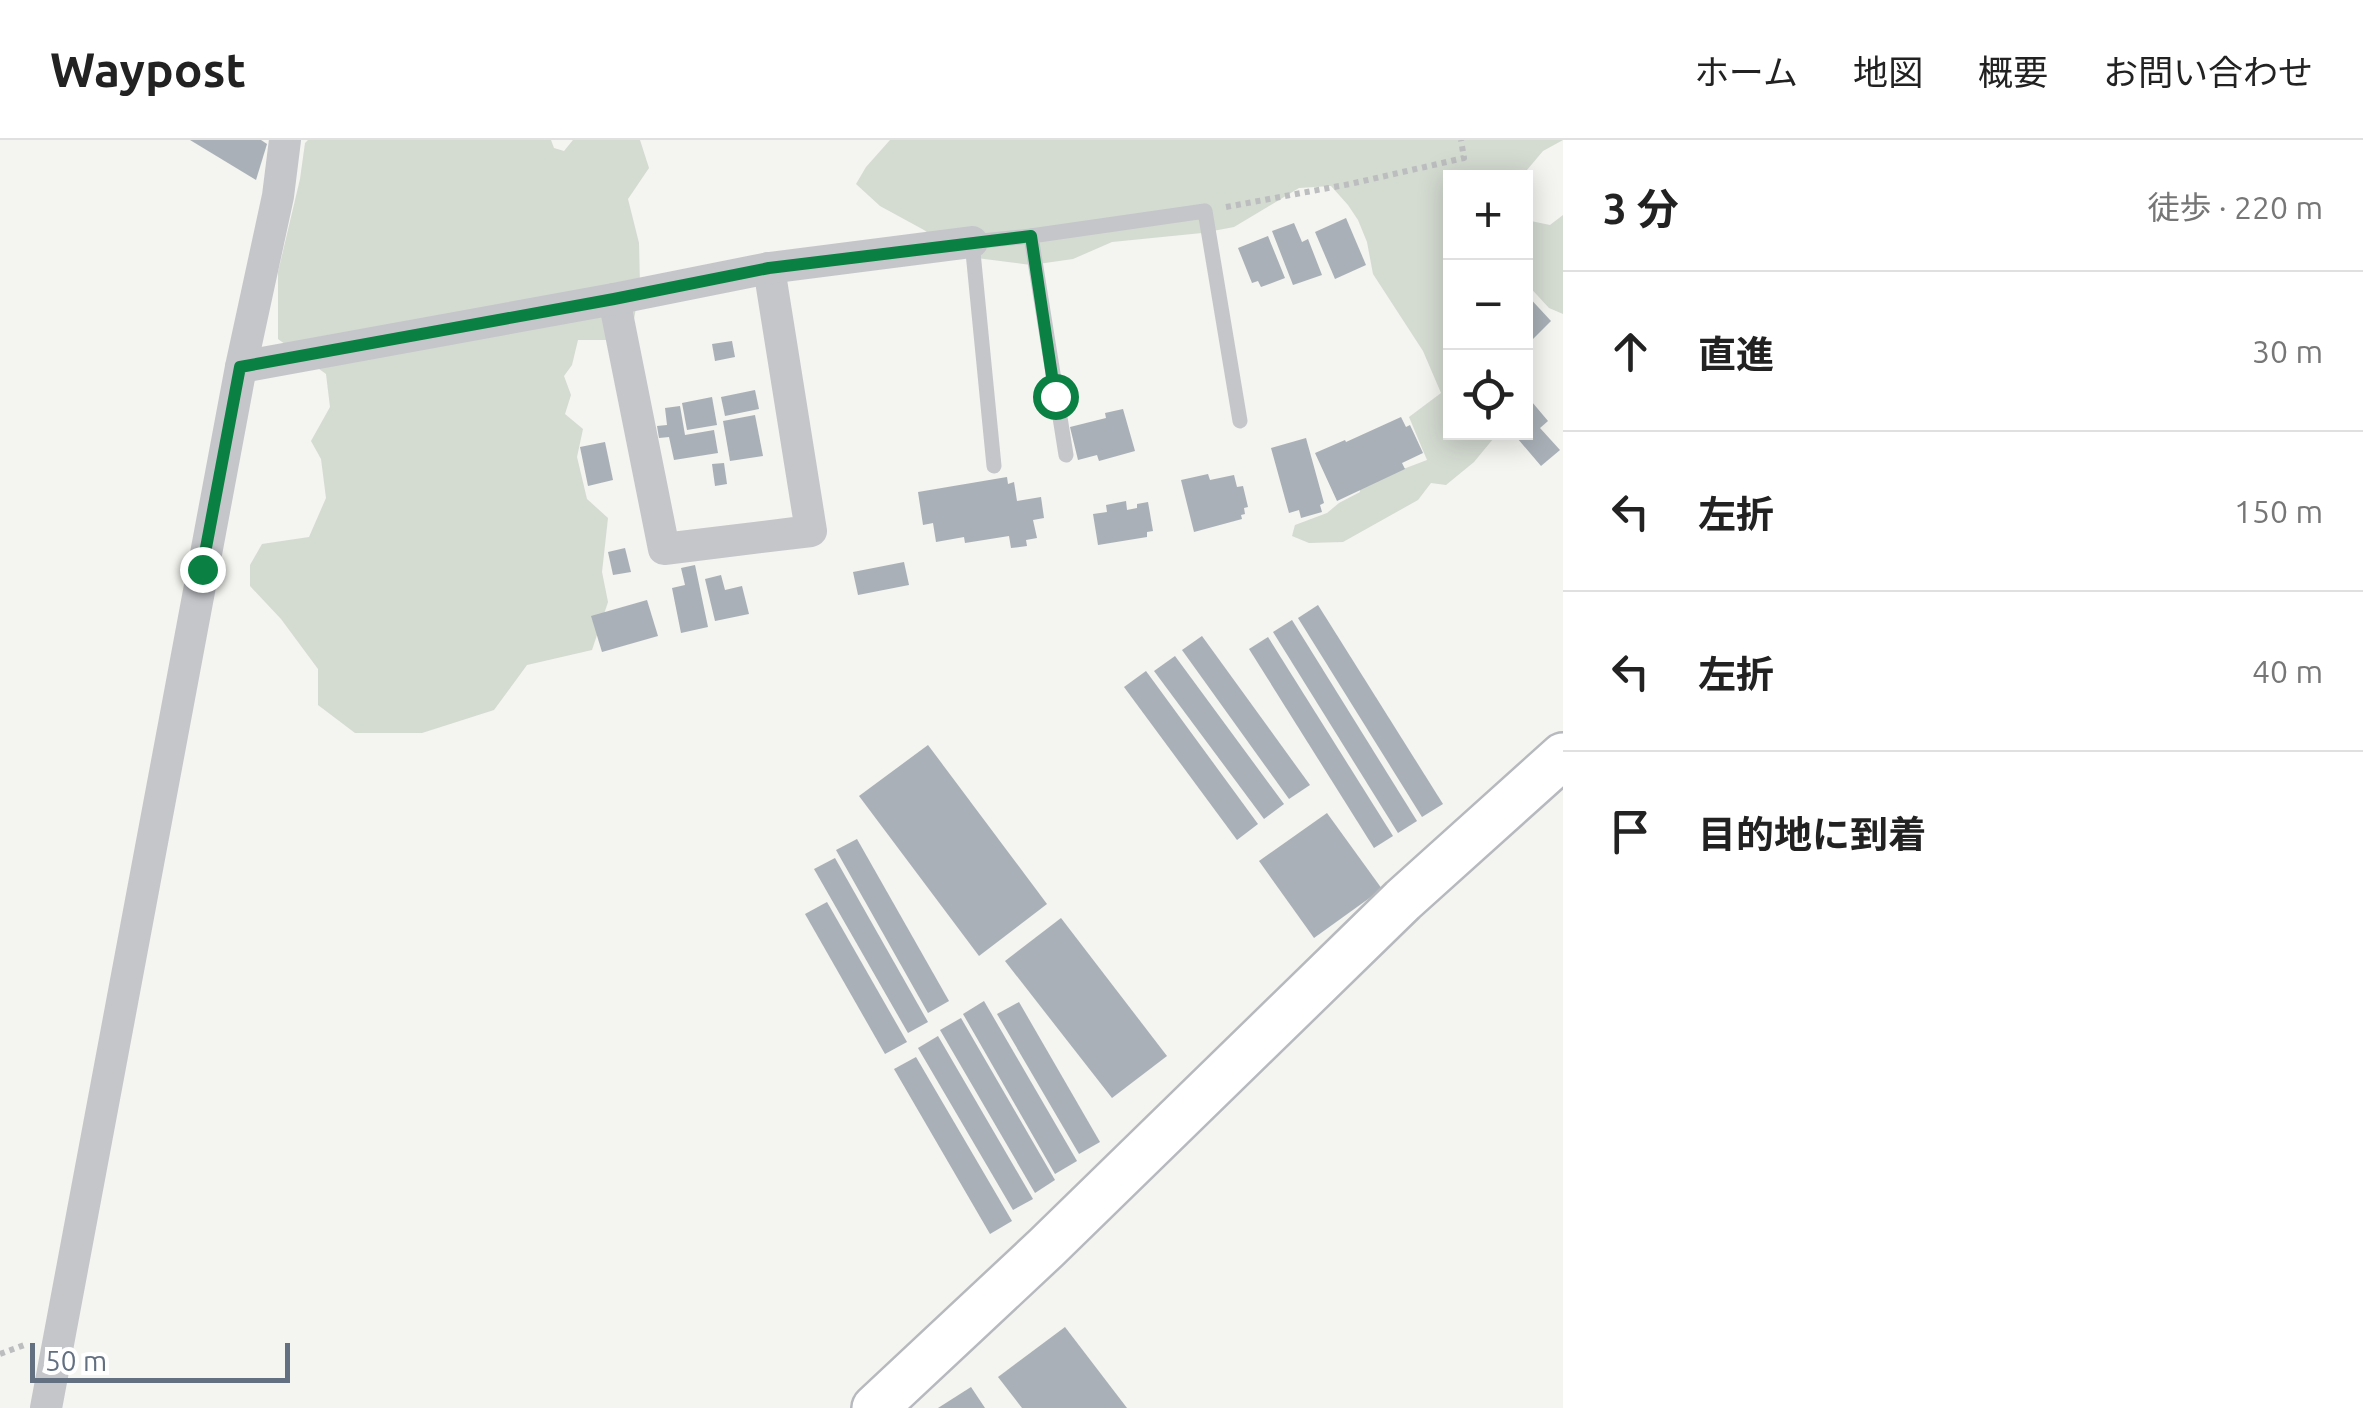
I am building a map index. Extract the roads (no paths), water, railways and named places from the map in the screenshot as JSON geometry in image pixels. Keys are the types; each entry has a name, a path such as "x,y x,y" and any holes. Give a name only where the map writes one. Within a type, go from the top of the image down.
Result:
{"street":[{"path":"46,1408 286,140"},
{"path":"240,367 769,268 972,242"},
{"path":"614,299 664,550 811,531 769,268"},
{"path":"875,1408 1046,1248 1403,900 1563,756"}],"lane":[{"path":"994,466 972,242 1205,211 1240,421"},
{"path":"1031,236 1066,455"}]}
